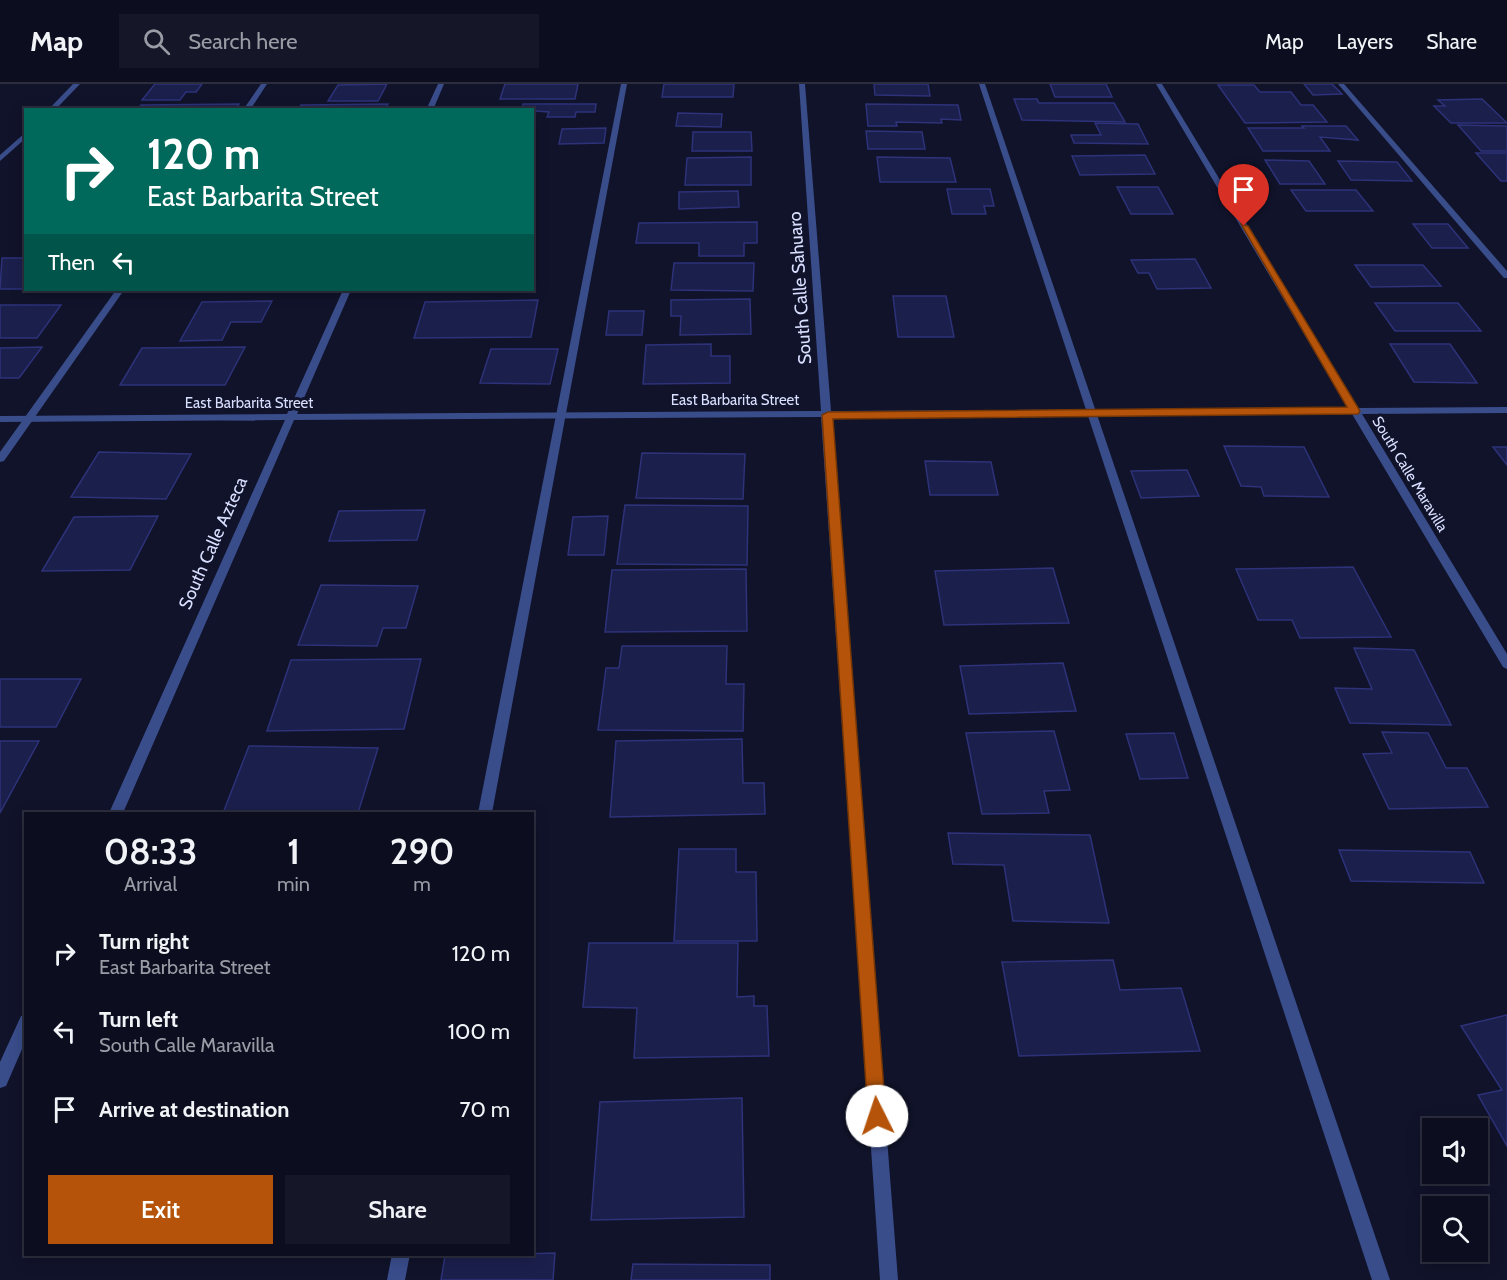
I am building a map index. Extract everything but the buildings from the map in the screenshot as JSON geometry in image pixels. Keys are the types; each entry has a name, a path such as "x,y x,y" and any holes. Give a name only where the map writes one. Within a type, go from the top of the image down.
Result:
{"street":[{"path":"53,108 77,84"},
{"path":"247,108 264,84"},
{"path":"430,108 441,84"},
{"path":"485,812 624,84"},
{"name":"South Calle Sahuaro","path":"802,84 828,415 889,1280"},
{"path":"982,84 1381,1280"},
{"name":"South Calle Maravilla","path":"1159,84 1507,664"},
{"path":"1341,84 1507,276"},
{"path":"0,159 24,136"},
{"path":"0,459 119,291"},
{"name":"South Calle Azteca","path":"116,812 347,291"},
{"name":"East Barbarita Street","path":"0,419 1507,410"},
{"path":"0,1080 24,1026"},
{"path":"396,1280 401,1256"}],"route":[{"path":"877,1116 828,415 1354,411 1244,226"}]}
